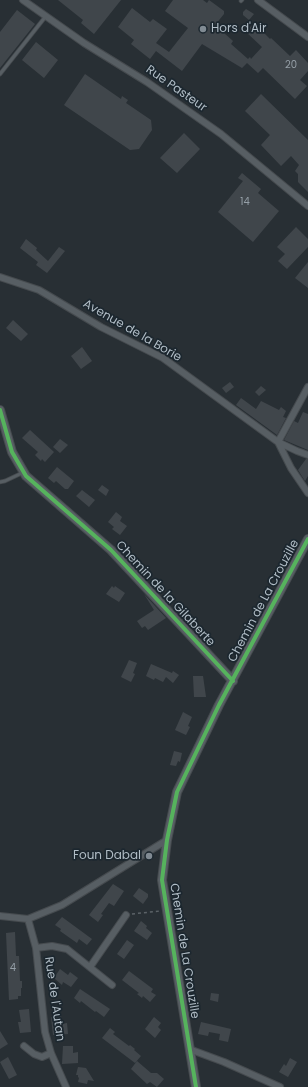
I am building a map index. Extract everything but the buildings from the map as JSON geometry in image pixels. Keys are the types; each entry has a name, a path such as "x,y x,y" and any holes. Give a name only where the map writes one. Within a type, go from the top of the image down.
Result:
{"street":[{"name":"Rue Pasteur","path":"23,0 84,43 147,82 221,134 308,206"},
{"path":"258,0 308,37"},
{"name":"Avenue de la Borie","path":"0,277 39,290 101,327 163,358 278,442 308,455"},
{"path":"308,387 278,442 291,468 308,493"},
{"name":"Chemin de la Gilaberte","path":"0,410 12,452 26,476 111,550 232,681"},
{"name":"Chemin de La Crouzille","path":"196,1087 162,880 167,840 177,792 219,705 308,539"},
{"path":"0,916 28,920 62,905 167,840"},
{"path":"90,968 126,915"},
{"name":"Rue de l'Autan","path":"28,920 36,948 45,1032 51,1053 66,1087"},
{"name":"Rue de l'Autan","path":"36,948 52,946 68,949 112,985"},
{"name":"Rue de l'Autan","path":"24,1046 34,1054 42,1057 51,1053"},
{"path":"189,1048 280,1087"}],"lane":[{"path":"0,74 46,16"},
{"path":"0,482 24,472"}],"path":[{"path":"126,915 167,911"}],"cycle path":[{"path":"0,410 12,452 26,476 111,550 233,681"},
{"path":"196,1087 162,880 167,840 177,792 219,705 308,539"}],"place":[{"name":"Hors d'Air","path":"203,29"},
{"name":"Foun Dabal","path":"149,856"}]}
